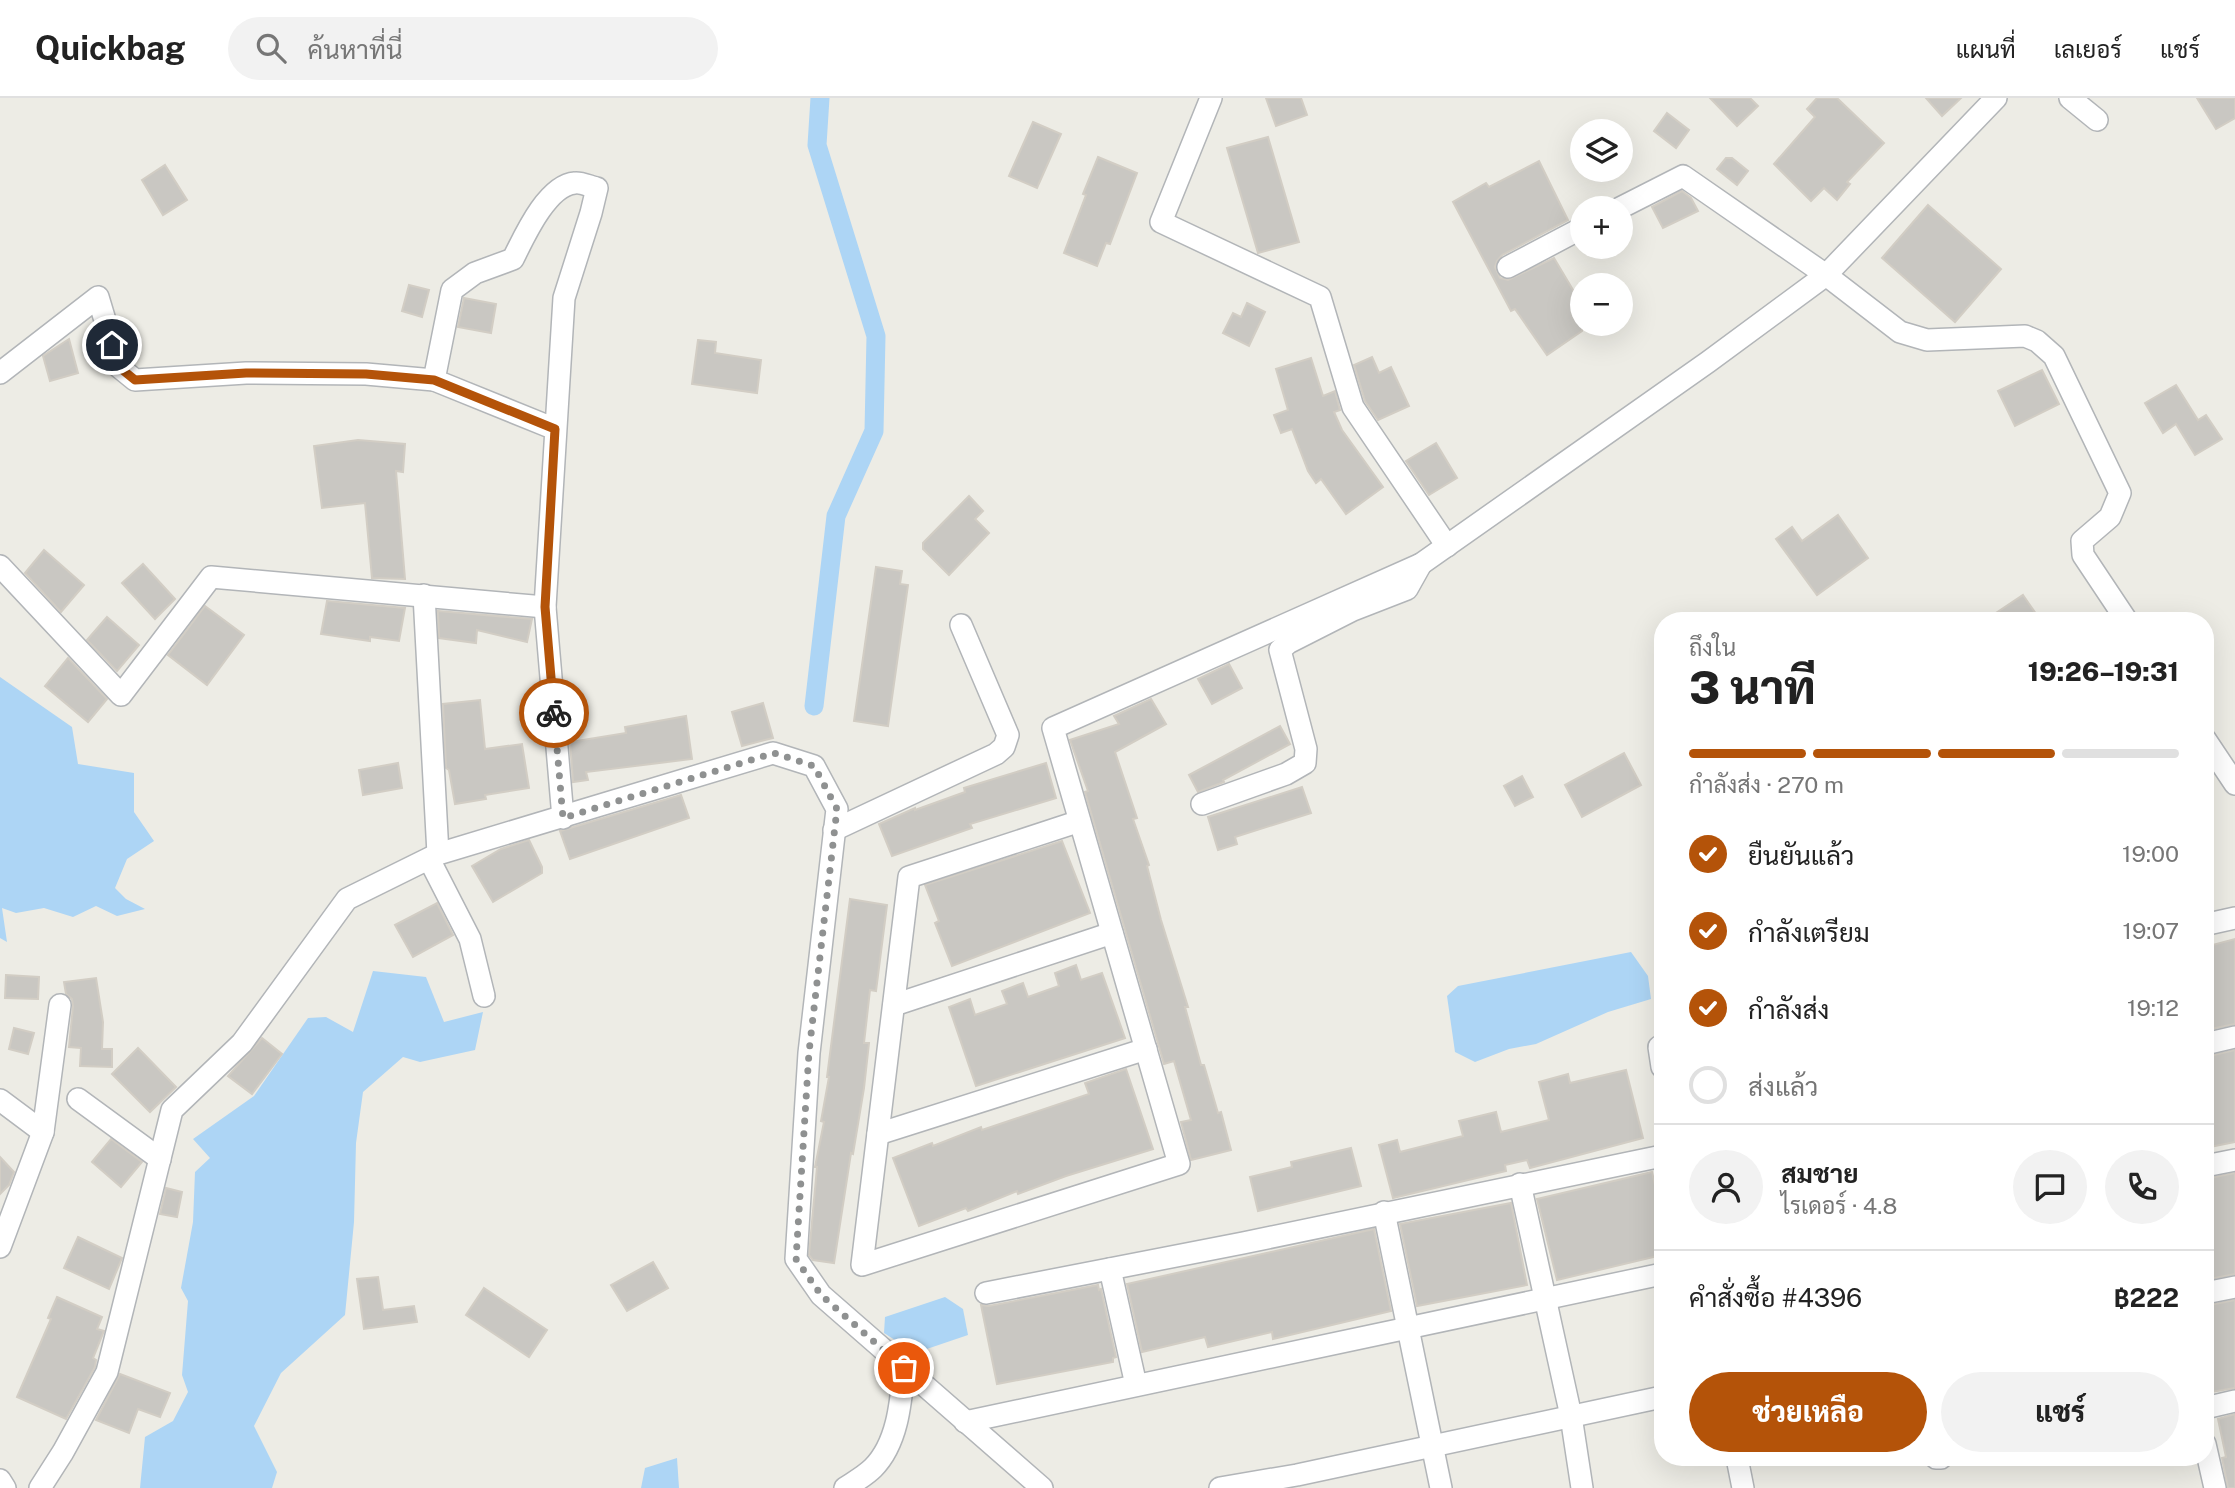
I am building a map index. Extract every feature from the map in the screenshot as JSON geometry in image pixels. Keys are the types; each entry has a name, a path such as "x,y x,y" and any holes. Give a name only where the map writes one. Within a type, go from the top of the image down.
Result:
{"street":[{"path":"1212,98 1161,222 1320,297 1353,407 1447,547"},
{"path":"1080,821 909,877 862,1265 1179,1164 1112,933 1080,821 1053,728 1420,564 1447,547 1826,275 1996,98"},
{"path":"2070,98 2097,120"},
{"path":"1633,201 1683,176 1826,275 1900,332 1927,340 2025,336 2037,341 2054,356 2120,493 2110,517 2082,541 2083,555 2121,612"},
{"path":"434,380 452,290 475,273 513,259 536,215 560,189 576,183 597,188 564,298 545,607 563,818"},
{"path":"1508,267 1570,234"},
{"path":"0,373 98,297 119,367 135,380 246,373 366,374 434,380 555,429"},
{"path":"1202,804 1286,774 1304,762 1307,749 1280,650 1353,610 1407,589 1420,564"},
{"path":"0,566 121,695 211,577 545,607"},
{"path":"424,595 434,857 470,939 484,996"},
{"path":"834,830 996,754 1004,747 1008,735 961,625"},
{"path":"2214,752 2235,784"},
{"path":"40,1488 107,1372 172,1110 242,1043 347,899 434,857 774,753 814,766 837,809 809,1052 796,1259 821,1295 1042,1488"},
{"path":"2214,923 2235,918"},
{"path":"894,1005 1112,933"},
{"path":"0,1247 43,1132 60,1005"},
{"path":"2214,1042 2235,1037"},
{"path":"878,1134 1146,1049"},
{"path":"78,1099 160,1159"},
{"path":"0,1100 43,1132"},
{"path":"986,1293 1654,1158"},
{"path":"2214,1164 2235,1160"},
{"path":"1520,1184 1571,1416 1582,1488"},
{"path":"1384,1212 1441,1488"},
{"path":"1110,1269 1136,1385"},
{"path":"965,1422 1654,1276"},
{"path":"2214,1291 2235,1287"},
{"path":"845,1488 874,1468 891,1439 900,1409 904,1368"},
{"path":"1220,1488 1297,1475 1654,1399"},
{"path":"2214,1406 2235,1401"},
{"path":"1739,1466 1744,1488"},
{"path":"2210,1466 2215,1488"},
{"path":"0,1480 5,1488"}],"water":[{"path":"0,677 72,727 78,764 134,773 134,812 154,841 127,859 115,888 126,899 145,909 117,916 96,906 73,917 44,908 16,913 2,908 7,942 0,938"},
{"path":"1631,952 1648,976 1651,999 1608,1012 1536,1044 1509,1049 1475,1062 1455,1052 1447,996 1458,986"},
{"path":"373,971 426,977 444,1022 483,1012 475,1050 420,1062 403,1057 363,1092 356,1143 354,1222 345,1315 281,1373 254,1426 277,1472 272,1488 140,1488 145,1437 173,1421 188,1392 182,1375 188,1301 181,1288 193,1222 195,1172 210,1158 193,1139 254,1096 308,1018 326,1017 353,1032"},
{"path":"945,1297 963,1309 968,1335 915,1353 884,1333 885,1317"},
{"path":"677,1458 679,1488 641,1488 645,1468"}],"building":[{"path":"1266,98 1301,98 1307,115 1276,126"},
{"path":"1710,98 1750,98 1758,106 1737,126"},
{"path":"1817,98 1837,98 1884,143 1847,182 1850,184 1837,200 1824,188 1811,201 1774,164 1815,117 1807,109"},
{"path":"1926,98 1961,98 1942,116"},
{"path":"2197,98 2235,98 2235,118 2216,129"},
{"path":"1667,113 1689,130 1676,148 1654,131"},
{"path":"1033,122 1061,134 1037,188 1009,176"},
{"path":"1268,137 1299,242 1258,253 1227,148"},
{"path":"1098,157 1137,173 1110,244 1106,243 1097,266 1064,253"},
{"path":"1726,158 1732,158 1748,171 1737,185 1717,169"},
{"path":"1539,161 1568,220 1502,255 1495,267 1500,278 1508,280 1554,258 1570,285 1570,336 1575,336 1547,355 1515,309 1511,311 1453,202 1486,183 1489,187"},
{"path":"165,165 187,200 163,215 142,180"},
{"path":"1682,191 1691,198 1698,211 1663,228 1652,207"},
{"path":"1928,205 2001,269 1955,322 1882,258"},
{"path":"409,285 429,290 422,317 402,311"},
{"path":"464,298 496,304 491,333 458,327"},
{"path":"1247,303 1265,312 1249,346 1223,333 1233,313 1241,317"},
{"path":"69,339 78,373 50,381 43,356"},
{"path":"698,340 716,342 715,353 761,360 757,393 692,384"},
{"path":"1372,357 1379,373 1391,367 1409,406 1378,420 1365,401 1354,365"},
{"path":"1311,358 1323,396 1335,391 1340,410 1334,412 1342,430 1383,487 1346,514 1321,479 1316,483 1308,471 1292,429 1281,433 1274,415 1288,410 1276,369"},
{"path":"2042,370 2059,404 2015,426 1998,391"},
{"path":"2176,385 2198,420 2206,415 2222,439 2195,455 2176,424 2163,433 2145,403"},
{"path":"358,440 405,444 403,472 396,471 405,579 372,578 365,503 322,508 314,446"},
{"path":"1436,443 1457,478 1429,495 1406,461"},
{"path":"969,496 983,511 975,519 989,533 949,575 923,549 923,543"},
{"path":"1838,515 1868,558 1817,595 1776,539 1792,527 1802,541"},
{"path":"44,550 84,585 61,612 25,573"},
{"path":"143,564 175,599 155,619 122,583"},
{"path":"876,567 902,571 900,584 908,585 888,726 854,721"},
{"path":"2023,595 2035,612 1998,612"},
{"path":"327,601 405,608 399,641 370,637 370,641 321,634"},
{"path":"205,606 244,635 207,685 168,655"},
{"path":"438,611 532,619 527,642 477,630 476,643 439,638"},
{"path":"107,617 139,645 117,671 87,640"},
{"path":"68,658 107,699 88,722 45,686"},
{"path":"1229,664 1242,688 1212,704 1198,679"},
{"path":"1151,699 1166,724 1115,752 1137,818 1133,819 1149,865 1147,866 1161,920 1188,1007 1185,1007 1201,1065 1204,1065 1218,1113 1221,1112 1231,1150 1191,1160 1181,1122 1191,1120 1174,1061 1164,1064 1085,792 1088,791 1070,740 1119,724 1114,716"},
{"path":"480,700 485,749 522,744 529,788 485,795 486,799 455,804 449,770 446,768 443,704"},
{"path":"763,703 773,738 742,746 732,712"},
{"path":"686,716 692,759 586,772 588,780 573,782 570,742 626,733 625,727"},
{"path":"1280,726 1290,744 1223,780 1224,782 1198,792 1189,775"},
{"path":"1624,753 1641,785 1582,817 1565,785"},
{"path":"398,763 402,788 363,795 359,770"},
{"path":"1046,763 1056,798 970,824 972,828 892,856 879,824 915,808 965,792 964,788"},
{"path":"1522,776 1533,797 1515,806 1504,786"},
{"path":"1302,787 1311,813 1235,837 1237,844 1218,850 1208,817"},
{"path":"681,795 689,818 570,859 560,831"},
{"path":"529,840 542,867 542,873 493,902 472,866 501,849"},
{"path":"1062,841 1090,913 952,966 935,923 939,921 925,885"},
{"path":"850,899 887,905 876,991 870,990 864,1043 869,1043 864,1088 834,1263 813,1260 809,1255 815,1167 824,1122 821,1121 829,1077"},
{"path":"437,903 453,935 413,957 395,925"},
{"path":"2235,939 2235,1024 2214,1028 2214,945"},
{"path":"1076,965 1081,980 1102,973 1125,1038 976,1086 949,1007 970,999 975,1015 1007,1004 1002,991 1023,983 1028,997 1059,986 1055,973"},
{"path":"6,975 39,977 38,999 5,998"},
{"path":"96,978 103,1022 102,1049 112,1049 112,1067 80,1066 81,1048 69,1047 73,1006 72,999 66,994 64,982"},
{"path":"14,1028 34,1033 28,1054 9,1049"},
{"path":"262,1038 282,1054 252,1094 228,1076"},
{"path":"138,1048 176,1087 150,1112 112,1074"},
{"path":"2235,1050 2235,1142 2214,1146 2214,1055"},
{"path":"1126,1069 1153,1149 1018,1194 1017,1191 968,1211 966,1208 919,1226 893,1158 981,1127 982,1130 1089,1094 1085,1083"},
{"path":"1626,1070 1643,1138 1530,1168 1527,1160 1505,1165 1506,1171 1393,1198 1379,1145 1397,1140 1400,1152 1463,1136 1459,1121 1496,1112 1501,1132 1549,1120 1539,1082 1568,1074 1570,1083"},
{"path":"111,1139 142,1162 121,1187 92,1162"},
{"path":"1351,1148 1361,1186 1258,1211 1250,1177 1292,1167 1291,1162"},
{"path":"0,1157 14,1172 9,1185 0,1194"},
{"path":"1652,1172 1654,1257 1557,1280 1537,1199"},
{"path":"2235,1173 2235,1274 2214,1278 2214,1177"},
{"path":"166,1188 182,1192 177,1217 160,1214"},
{"path":"1511,1203 1527,1285 1417,1306 1400,1224"},
{"path":"1374,1229 1391,1311 1273,1339 1272,1332 1208,1347 1205,1337 1142,1352 1127,1284"},
{"path":"78,1237 122,1258 109,1289 64,1268"},
{"path":"653,1262 668,1288 627,1311 611,1285"},
{"path":"378,1277 383,1310 414,1306 417,1322 364,1329 357,1279"},
{"path":"1098,1285 1116,1357 1113,1362 997,1384 981,1305 989,1306"},
{"path":"484,1288 547,1330 529,1357 466,1315"},
{"path":"57,1297 102,1317 97,1329 104,1331 93,1358 96,1360 95,1367 66,1419 17,1397 51,1319 48,1318"},
{"path":"2235,1300 2235,1388 2214,1392 2214,1304"},
{"path":"120,1374 170,1393 160,1417 138,1409 129,1433 96,1420"},
{"path":"2235,1414 2235,1488 2228,1488 2222,1458 2226,1457 2218,1419"}],"waterway":[{"path":"814,706 836,516 874,431 876,336 817,145 820,98"}],"way so far":[{"path":"554,713 563,818 774,753 814,766 837,809 809,1052 796,1259 821,1295 904,1368"}],"route":[{"path":"112,345 119,367 135,380 246,373 366,374 434,380 555,429 545,607 554,713"}]}
